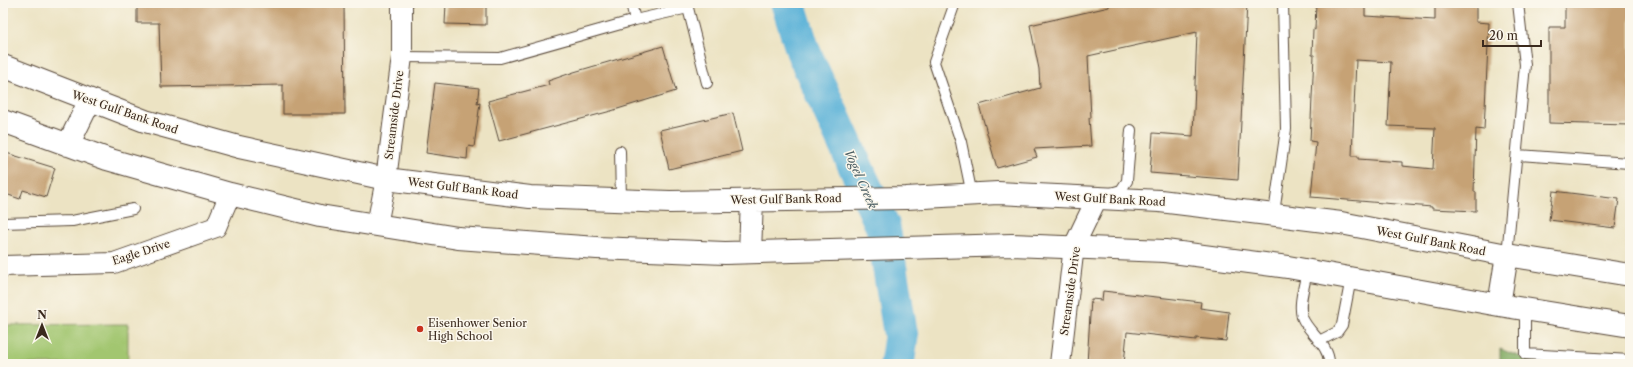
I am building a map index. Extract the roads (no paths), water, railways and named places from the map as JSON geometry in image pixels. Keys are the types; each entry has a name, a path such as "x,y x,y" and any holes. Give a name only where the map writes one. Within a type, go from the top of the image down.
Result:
{"main road":[{"name":"West Gulf Bank Road","path":"3,66 145,121 239,147 386,179 530,197 670,202 825,198 906,198 998,194 1160,201 1341,223 1507,255 1630,275"},
{"path":"68,145 90,100"},
{"path":"3,121 107,159 230,194 320,216 458,238 709,253 921,247 1074,246 1165,251 1351,278 1499,305 1630,326"},
{"path":"750,252 752,200"},
{"path":"1499,305 1507,255"}],"street":[{"name":"Streamside Drive","path":"377,225 386,179 402,58 402,3"},
{"name":"Eagle Drive","path":"3,266 114,263 216,227 230,194"},
{"name":"Streamside Drive","path":"1060,364 1074,246 1097,198"}],"lane":[{"path":"631,3 635,20"},
{"path":"956,3 934,62 961,142 972,195"},
{"path":"1274,214 1286,128 1283,3"},
{"path":"1507,255 1518,155 1525,65 1518,3"},
{"path":"402,58 500,58 635,20 688,8 707,83"},
{"path":"1097,198 1121,190 1127,181 1131,130"},
{"path":"620,151 621,200"},
{"path":"1518,155 1629,163"},
{"path":"3,223 72,221 134,209"},
{"path":"1307,271 1301,306 1302,316 1319,341 1329,359 1329,364"},
{"path":"1319,341 1337,332 1342,325 1351,278"},
{"path":"1525,309 1525,359 1630,360"}],"waterway":[{"name":"Vogel Creek","path":"788,3 803,51 883,227 901,337 897,364"}],"place":[{"name":"Eisenhower Senior High School","path":"420,329"}]}
